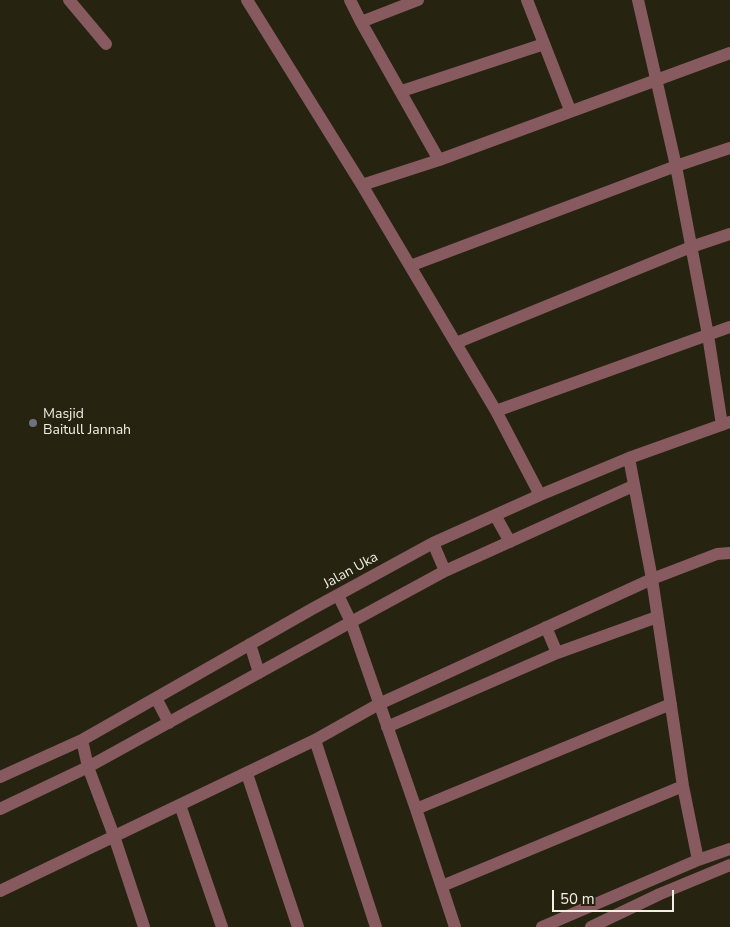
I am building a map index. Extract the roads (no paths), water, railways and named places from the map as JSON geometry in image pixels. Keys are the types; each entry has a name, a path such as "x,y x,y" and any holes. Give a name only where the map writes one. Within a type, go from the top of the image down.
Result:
{"street":[{"path":"69,0 106,44"},
{"path":"246,0 362,185 456,343 496,411 540,495"},
{"path":"350,0 439,160"},
{"path":"361,22 418,0"},
{"path":"527,0 570,110"},
{"path":"638,0 676,166 726,424"},
{"path":"402,91 544,44"},
{"path":"362,185 439,160 730,52"},
{"path":"410,266 676,166 730,148"},
{"path":"456,343 691,247 730,234"},
{"path":"496,411 730,327"},
{"name":"Jalan Uka","path":"0,777 82,740 433,543 628,458 726,424"},
{"path":"628,458 652,579 683,786 698,860"},
{"path":"0,809 88,767 445,571 633,486"},
{"path":"495,515 510,542"},
{"path":"433,543 445,571"},
{"path":"0,891 248,774 315,740 379,704 652,579 717,554 730,553"},
{"path":"338,595 351,622 455,927"},
{"path":"387,727 557,653 657,617"},
{"path":"546,627 557,653"},
{"path":"250,644 259,673"},
{"path":"156,698 169,723"},
{"path":"416,809 671,704"},
{"path":"82,740 88,767 114,836 144,927"},
{"path":"315,740 376,927"},
{"path":"248,774 298,927"},
{"path":"442,886 683,786"},
{"path":"180,805 222,927"},
{"path":"542,927 698,860 730,849"},
{"path":"591,927 660,894 730,865"}],"place":[{"name":"Masjid Baitull Jannah","path":"33,423"}]}
